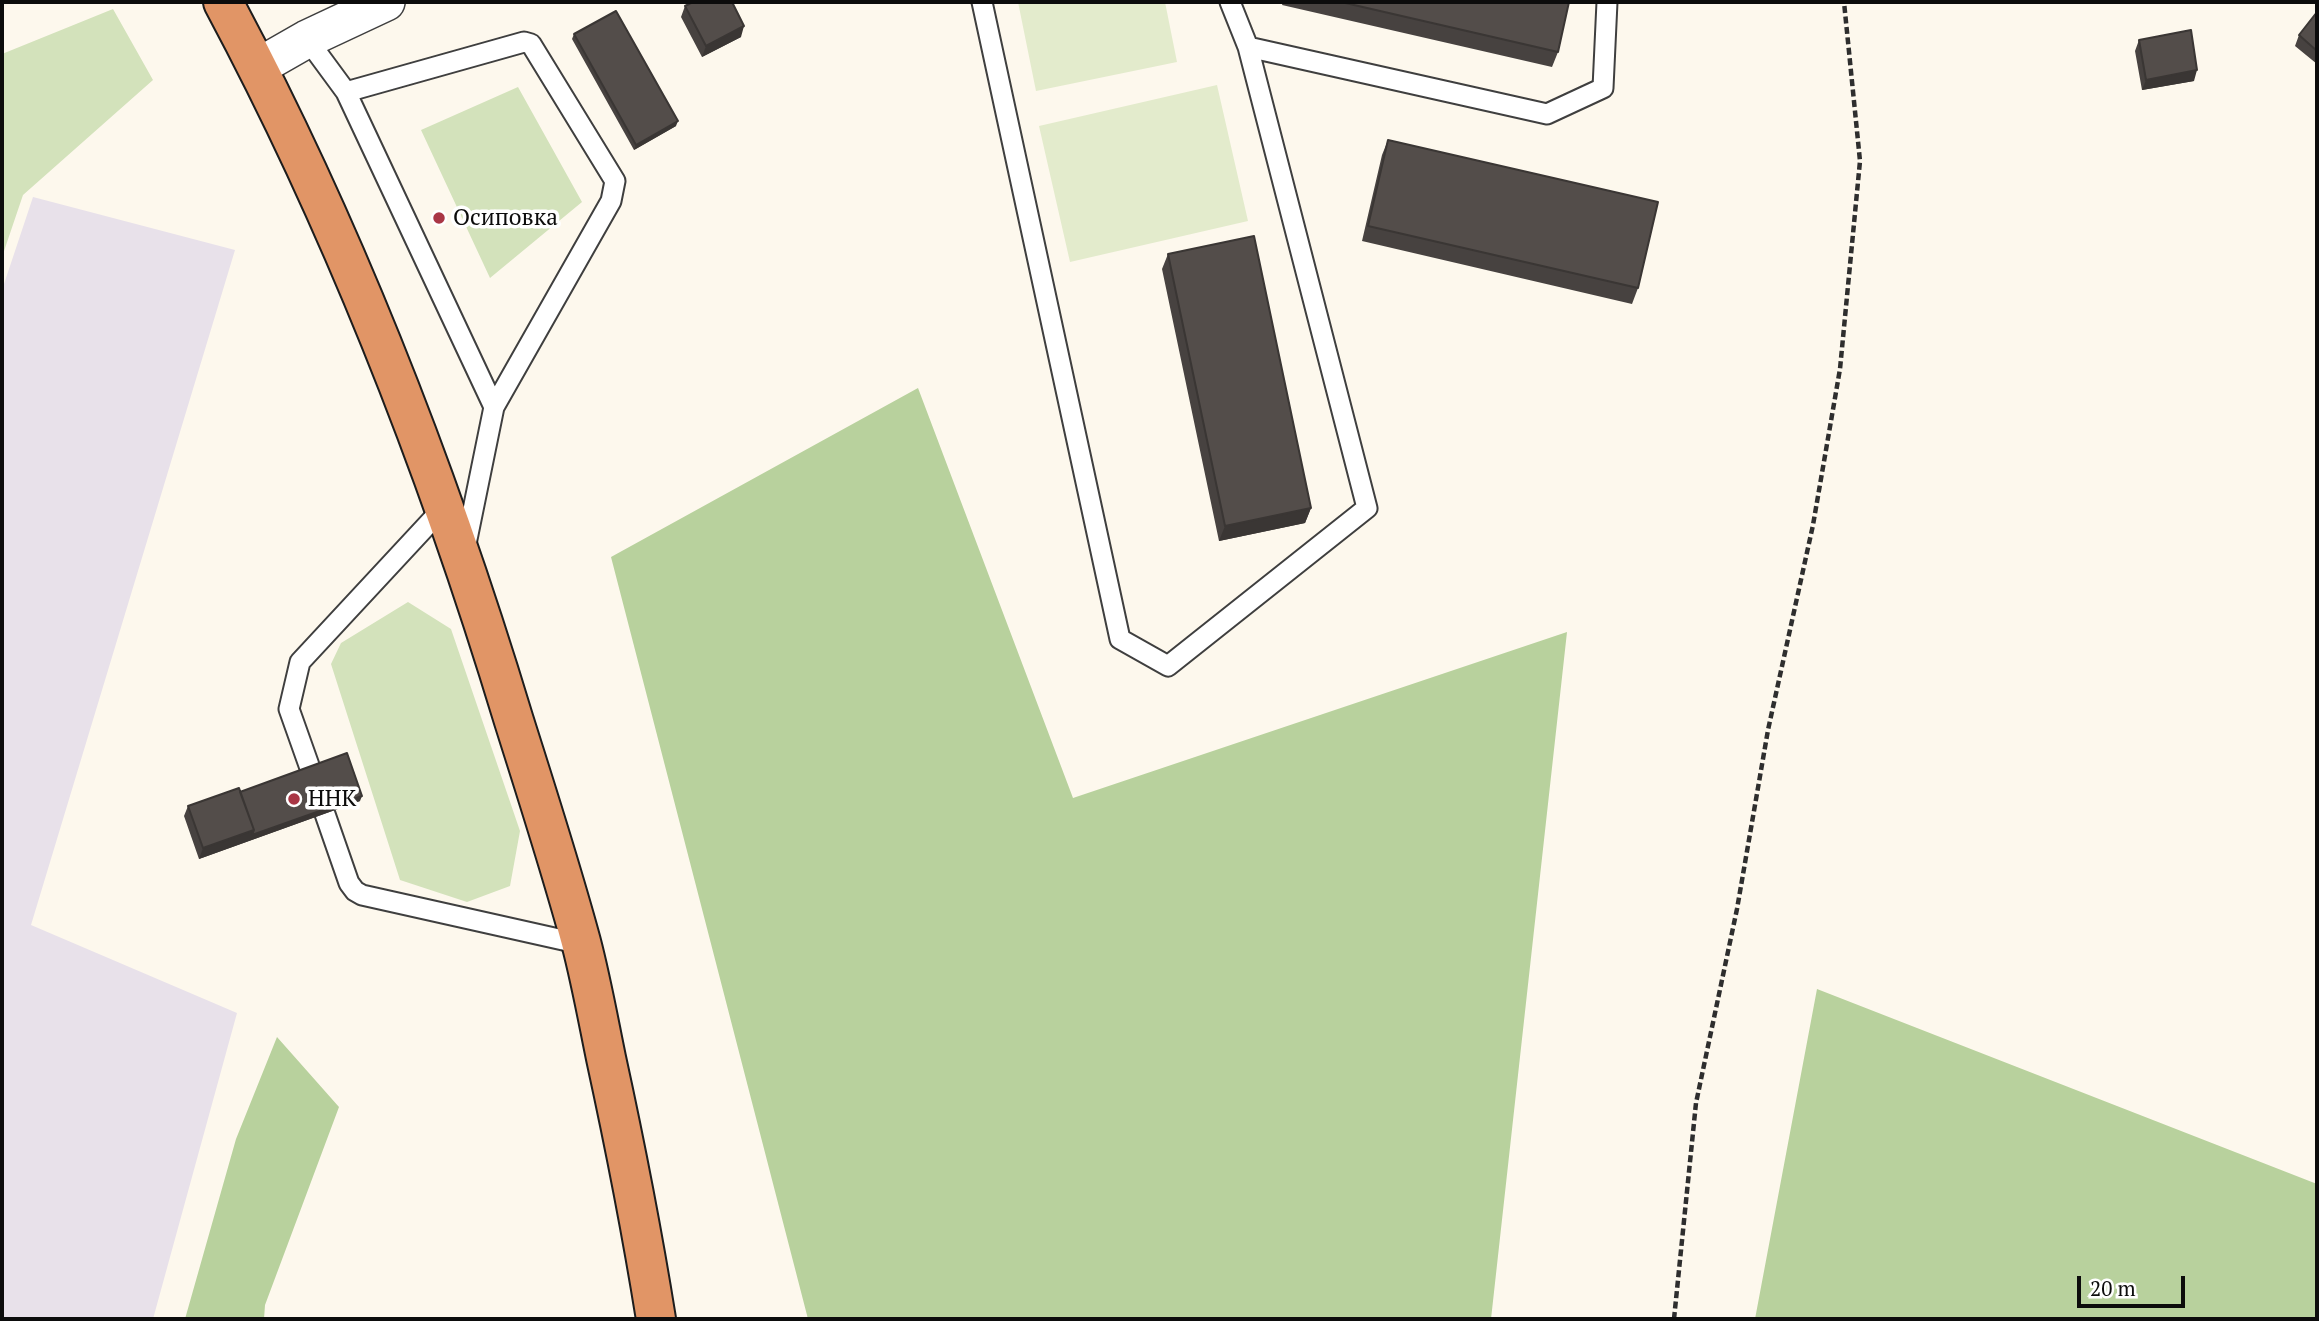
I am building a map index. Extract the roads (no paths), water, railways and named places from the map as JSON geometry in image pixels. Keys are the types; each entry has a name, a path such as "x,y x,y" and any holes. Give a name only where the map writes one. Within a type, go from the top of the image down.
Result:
{"highway":[{"path":"223,2 306,165 364,298 417,432 493,650 582,944 642,1233 656,1319"}],"street":[{"path":"258,67 307,39 386,2"}],"lane":[{"path":"982,2 1120,639 1168,666 1367,508 1248,47 1230,2"},
{"path":"1248,47 1547,114 1603,89 1607,2"},
{"path":"307,39 346,92 414,231 494,407"},
{"path":"346,92 524,42 531,44 615,181 611,201 494,407 463,559"},
{"path":"311,771 289,709 300,662 444,507"},
{"path":"325,814 349,883 362,895 582,944"}],"place":[{"name":"Осиповка","path":"439,218"},
{"name":"ННК","path":"294,799"}]}
